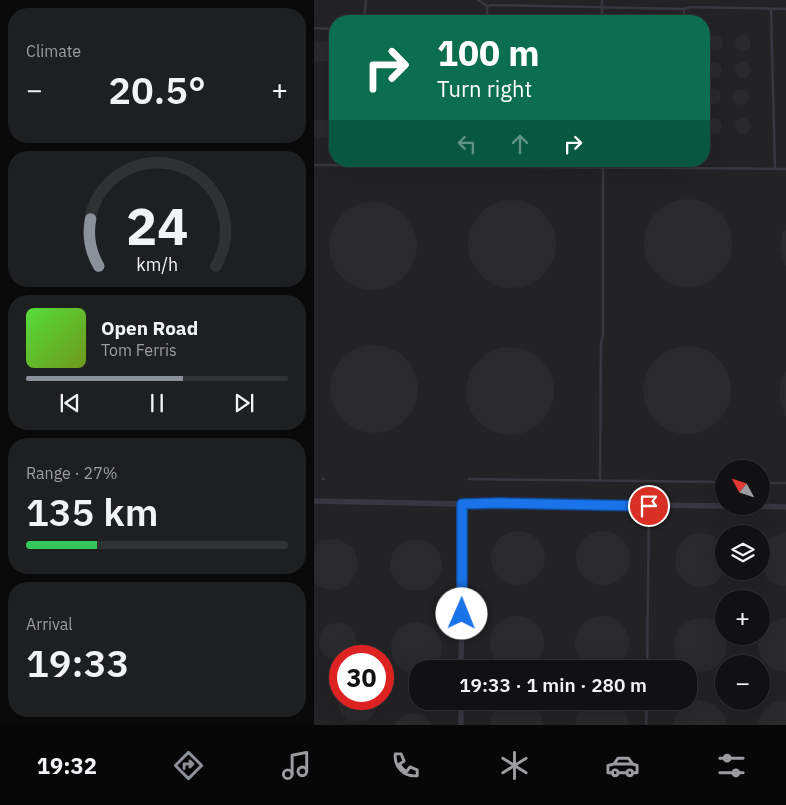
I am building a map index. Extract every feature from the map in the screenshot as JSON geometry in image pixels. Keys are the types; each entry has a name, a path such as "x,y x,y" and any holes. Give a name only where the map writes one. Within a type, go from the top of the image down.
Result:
{"street":[{"path":"314,501 715,506"},
{"path":"461,660 462,504"},
{"path":"770,507 786,507"},
{"path":"461,710 461,725"}],"lane":[{"path":"365,15 366,0"},
{"path":"478,0 487,6 786,9"},
{"path":"602,0 602,15"},
{"path":"487,6 487,15"},
{"path":"684,9 684,15"},
{"path":"771,9 775,168"},
{"path":"314,28 329,29"},
{"path":"314,165 329,164"},
{"path":"600,480 601,345 603,334 603,167 786,169"},
{"path":"469,479 715,482"},
{"path":"770,483 786,483"},
{"path":"647,660 649,506"},
{"path":"646,725 647,710"}],"shaded area":[{"path":"314,0 786,0 786,725 314,725"}],"building":[{"path":"715,35 721,37 721,49 715,51 710,49 710,37"},
{"path":"743,35 749,37 751,43 749,49 743,51 737,49 735,43 737,37"},
{"path":"314,42 329,42 329,61 314,61"},
{"path":"714,62 720,64 720,76 714,78 710,77 710,63"},
{"path":"743,62 749,64 751,70 749,76 743,78 737,76 735,70 737,64"},
{"path":"741,89 747,91 749,97 747,103 741,105 735,103 733,97 735,91"},
{"path":"710,90 716,90 720,94 720,100 716,104 710,104"},
{"path":"714,118 720,120 720,132 714,134 710,133 710,119"},
{"path":"743,118 749,120 751,126 749,132 743,134 737,132 735,126 737,120"},
{"path":"314,120 329,120 329,138 314,138"},
{"path":"679,199 697,199 713,206 725,218 732,234 732,252 725,268 713,280 697,287 679,287 663,280 651,268 644,252 644,234 651,218 663,206"},
{"path":"503,200 521,200 537,207 549,219 556,235 556,253 549,269 537,281 521,288 503,288 487,281 475,269 468,253 468,235 475,219 487,207"},
{"path":"364,202 382,202 398,209 410,221 417,237 417,255 410,271 398,283 382,290 364,290 348,283 336,271 329,255 329,237 336,221 348,209"},
{"path":"783,230 787,230 787,265 785,265 780,250"},
{"path":"365,345 383,345 399,352 411,364 418,380 418,398 411,414 399,426 383,433 365,433 349,426 337,414 330,398 330,380 337,364 349,352"},
{"path":"678,346 696,346 712,353 724,365 731,381 731,399 724,415 712,427 696,434 678,434 662,427 650,415 643,399 643,381 650,365 662,353"},
{"path":"501,347 519,347 535,354 547,366 554,382 554,400 547,416 535,428 519,435 501,435 485,428 473,416 466,400 466,382 473,366 485,354"},
{"path":"787,370 787,416 785,416 779,397 781,379"},
{"path":"518,531 528,533 537,539 543,548 545,558 543,568 537,577 528,583 518,585 508,583 499,577 493,568 491,558 493,548 499,539 508,533"},
{"path":"603,531 613,533 622,539 628,548 630,558 628,568 622,577 613,583 603,585 593,583 584,577 578,568 576,558 578,548 584,539 593,533"},
{"path":"787,532 787,586 778,585 769,580 770,539"},
{"path":"699,533 710,534 715,537 715,580 718,580 714,584 704,587 693,586 684,581 677,572 676,552 681,543 689,536"},
{"path":"416,539 426,541 434,547 440,555 442,565 440,575 434,583 426,589 416,591 406,589 398,583 392,575 390,565 392,555 398,547 406,541"},
{"path":"340,540 351,546 356,554 358,564 356,573 349,584 341,589 331,590 322,588 314,583 314,546 321,541"},
{"path":"517,616 527,618 536,624 543,638 542,653 538,660 496,660 492,653 490,643 492,633 498,624 507,618"},
{"path":"602,616 612,618 621,624 628,638 627,653 622,660 582,660 577,653 575,643 577,633 583,624 592,618"},
{"path":"698,618 709,619 715,622 715,645 727,645 725,655 715,655 715,667 713,669 697,671 697,660 678,660 676,658 674,648 675,637 680,628 688,621"},
{"path":"787,618 787,672 777,671 770,667 770,655 760,655 758,647 758,645 770,645 770,624 773,621"},
{"path":"340,622 349,626 353,630 356,645 329,645 328,658 323,654 319,645 319,638 327,625"},
{"path":"418,622 430,626 437,633 441,641 442,651 439,660 409,660 409,673 396,665 394,661 394,645 391,644 394,635 400,628 409,623"},
{"path":"697,700 708,702 715,706 715,710 720,710 724,715 727,725 673,725 679,710 697,710"},
{"path":"782,700 787,701 787,725 758,725 764,710 770,710 772,703"},
{"path":"340,710 376,710 367,720 354,722 348,720"},
{"path":"495,710 538,710 544,725 490,725 491,717"},
{"path":"580,710 623,710 629,725 575,725 576,717"},
{"path":"410,713 422,714 432,725 395,725 401,718"}],"route":[{"path":"462,614 462,504 649,506"}]}
